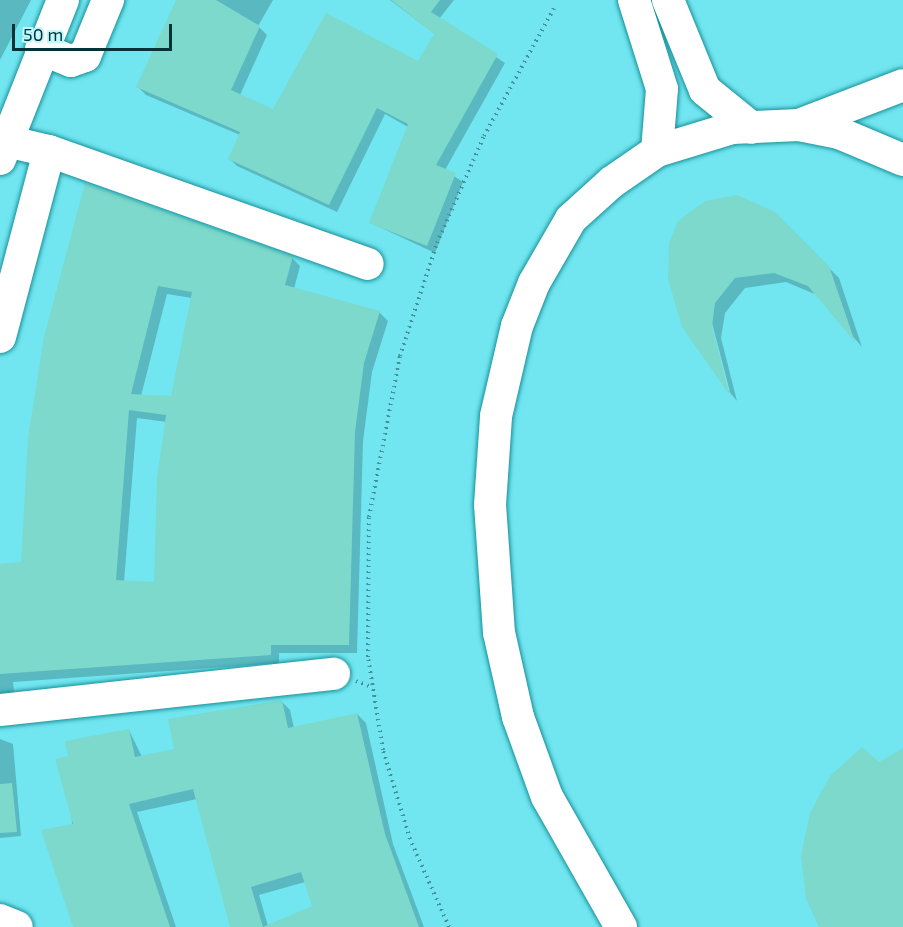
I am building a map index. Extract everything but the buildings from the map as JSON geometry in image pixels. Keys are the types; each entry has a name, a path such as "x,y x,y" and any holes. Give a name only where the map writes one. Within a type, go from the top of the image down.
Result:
{"lane":[{"path":"63,0 41,49 3,150 49,151 368,264"},
{"path":"41,49 71,61 85,56 108,0"},
{"path":"634,0 662,89 657,151"},
{"path":"668,0 701,83 726,112 752,128"},
{"path":"799,125 903,85"},
{"path":"621,927 565,836 518,717 499,633 490,505 505,370 534,283 555,242 590,199 657,151 703,135 752,128 799,125 838,133 903,160"},
{"path":"0,337 49,151"},
{"path":"0,710 334,674"},
{"path":"0,920 17,927"}],"path":[{"path":"449,927 410,839 383,750 366,611 369,517 400,356 437,243 484,136 554,8"}],"shaded area":[{"path":"0,0 903,0 903,927 0,927"}]}
